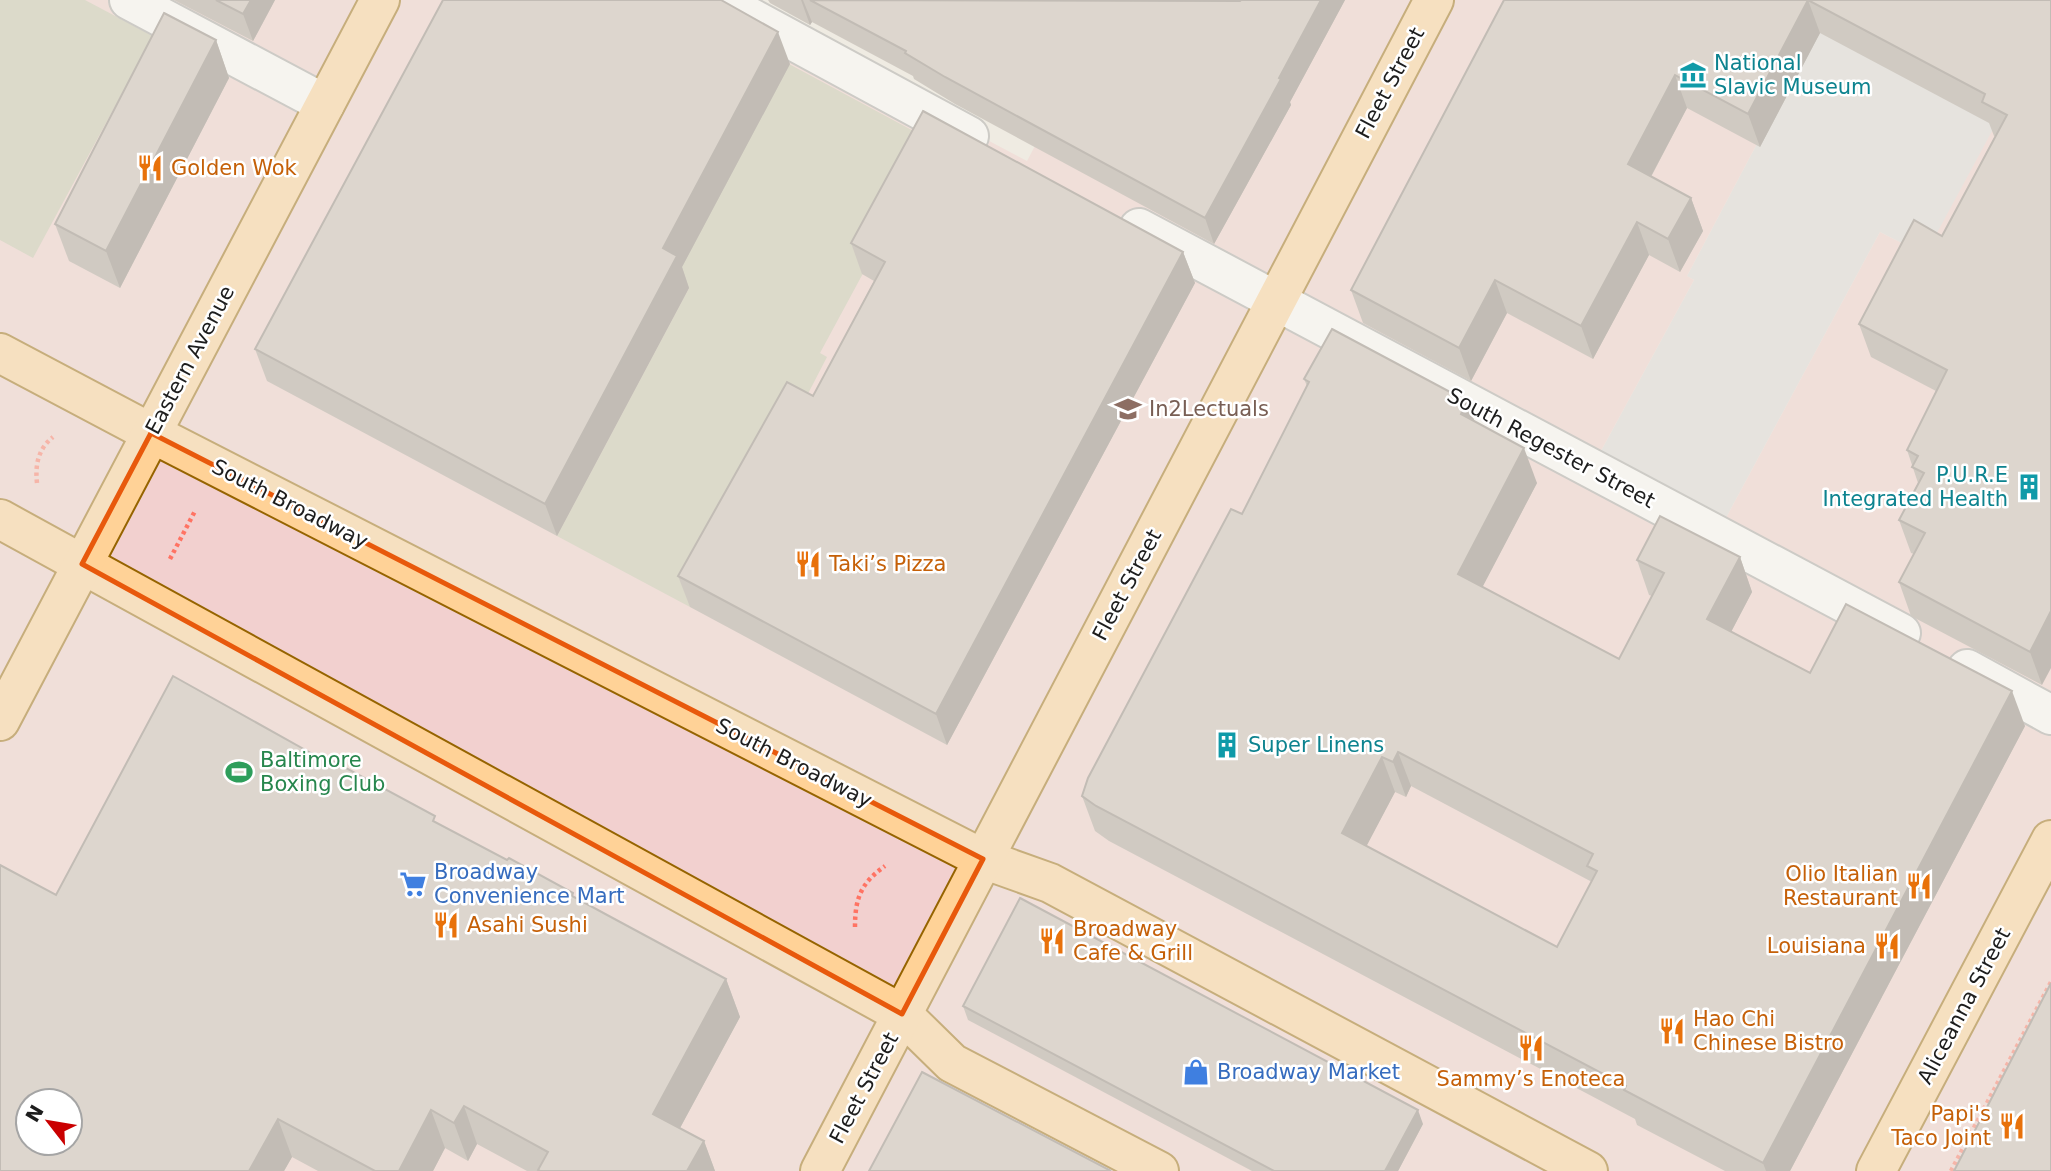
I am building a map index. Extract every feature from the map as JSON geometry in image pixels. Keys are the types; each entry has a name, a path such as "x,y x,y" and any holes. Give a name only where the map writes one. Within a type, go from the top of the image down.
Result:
{"main road":[{"name":"Eastern Avenue","path":"0,721 380,0"},
{"name":"Fleet Street","path":"820,1171 1434,0"},
{"name":"South Broadway","path":"0,353 983,859 1050,883 1588,1171"},
{"path":"0,519 902,1014 952,1063 1159,1171"},
{"name":"Aliceanna Street","path":"1876,1171 2051,840"}],"lane":[{"path":"129,0 325,104"},
{"path":"718,0 996,151"},
{"name":"South Regester Street","path":"1105,209 2051,715"}],"path":[{"path":"37,483 35,465 49,440 56,435"},
{"path":"170,559 201,501"},
{"path":"855,927 855,905 868,878 885,866"},
{"path":"1951,1171 2051,982"}],"highlighted area":[{"path":"151,433 983,859 902,1014 82,564"}],"shaded area":[{"path":"0,0 722,0 1027,161 1112,0 1735,0 1786,89 1687,276 1694,280 1590,471 1719,538 1727,516 1880,232 1925,255 1992,131 2051,162 2051,1171 0,1171"},
{"path":"0,0 85,0 153,36 33,258 0,240"},
{"path":"2051,0 2051,162 1925,255 1880,232 1727,516 1719,538 1590,471 1694,280 1687,276 1786,89 1766,17"},
{"path":"789,64 934,142 820,353 827,357 798,413 690,607 557,536 689,288 674,280"}],"building":[{"path":"216,0 251,0 243,14"},
{"path":"443,0 721,0 778,32 663,248 677,256 545,504 255,349"},
{"path":"810,0 1321,0 1205,218 945,77 905,53 906,51"},
{"path":"1504,0 1808,0 1748,114 1675,75 1628,164 1691,198 1668,239 1637,222 1581,326 1495,280 1459,348 1351,290"},
{"path":"1808,0 2051,0 2051,611 2030,652 1899,582 1925,533 1899,520 1924,473 1912,467 1918,456 1907,450 1947,370 1859,324 1914,220 1942,236 2007,115 1982,102 1985,94"},
{"path":"164,13 216,40 106,251 55,224"},
{"path":"923,111 1183,252 936,714 678,576 787,382 813,396 885,262 851,243"},
{"path":"1332,329 1467,401 1461,414 1524,448 1458,574 1619,659 1664,573 1637,560 1660,516 1740,557 1707,619 1810,673 1846,604 2012,691 1763,1163 1624,1090 1626,1086 1096,806 1082,796 1088,778 1231,509 1242,514 1309,382 1304,379","holes":["1398,752 1593,854 1587,866 1597,871 1557,947 1342,833 1382,757 1393,762"]},
{"path":"173,676 318,757 320,754 435,816 433,821 507,860 509,858 573,893 572,896 726,979 653,1114 704,1141 687,1171 540,1171 538,1170 548,1152 464,1106 454,1123 431,1110 399,1171 375,1171 278,1119 249,1171 0,1171 0,865 56,895"},
{"name":"Broadway Market","path":"1020,898 1418,1110 1385,1171 1274,1171 963,1006"},
{"path":"2051,983 2051,1171 1954,1171"},
{"path":"922,1072 1111,1171 869,1171"}],"place":[{"name":"National Slavic Museum","path":"1693,75"},
{"name":"Golden Wok","path":"150,168"},
{"name":"In2Lectuals","path":"1128,409"},
{"name":"P.U.R.E Integrated Health","path":"2029,487"},
{"name":"Taki’s Pizza","path":"808,564"},
{"name":"Super Linens","path":"1227,745"},
{"name":"Baltimore Boxing Club","path":"239,772"},
{"name":"Broadway Convenience Mart","path":"413,884"},
{"name":"Olio Italian Restaurant","path":"1919,886"},
{"name":"Asahi Sushi","path":"446,925"},
{"name":"Broadway Cafe & Grill","path":"1052,941"},
{"name":"Louisiana","path":"1887,946"},
{"name":"Hao Chi Chinese Bistro","path":"1672,1031"},
{"name":"Sammy’s Enoteca","path":"1531,1048"},
{"name":"Broadway Market","path":"1196,1072"},
{"name":"Papi's Taco Joint","path":"2012,1126"}]}
